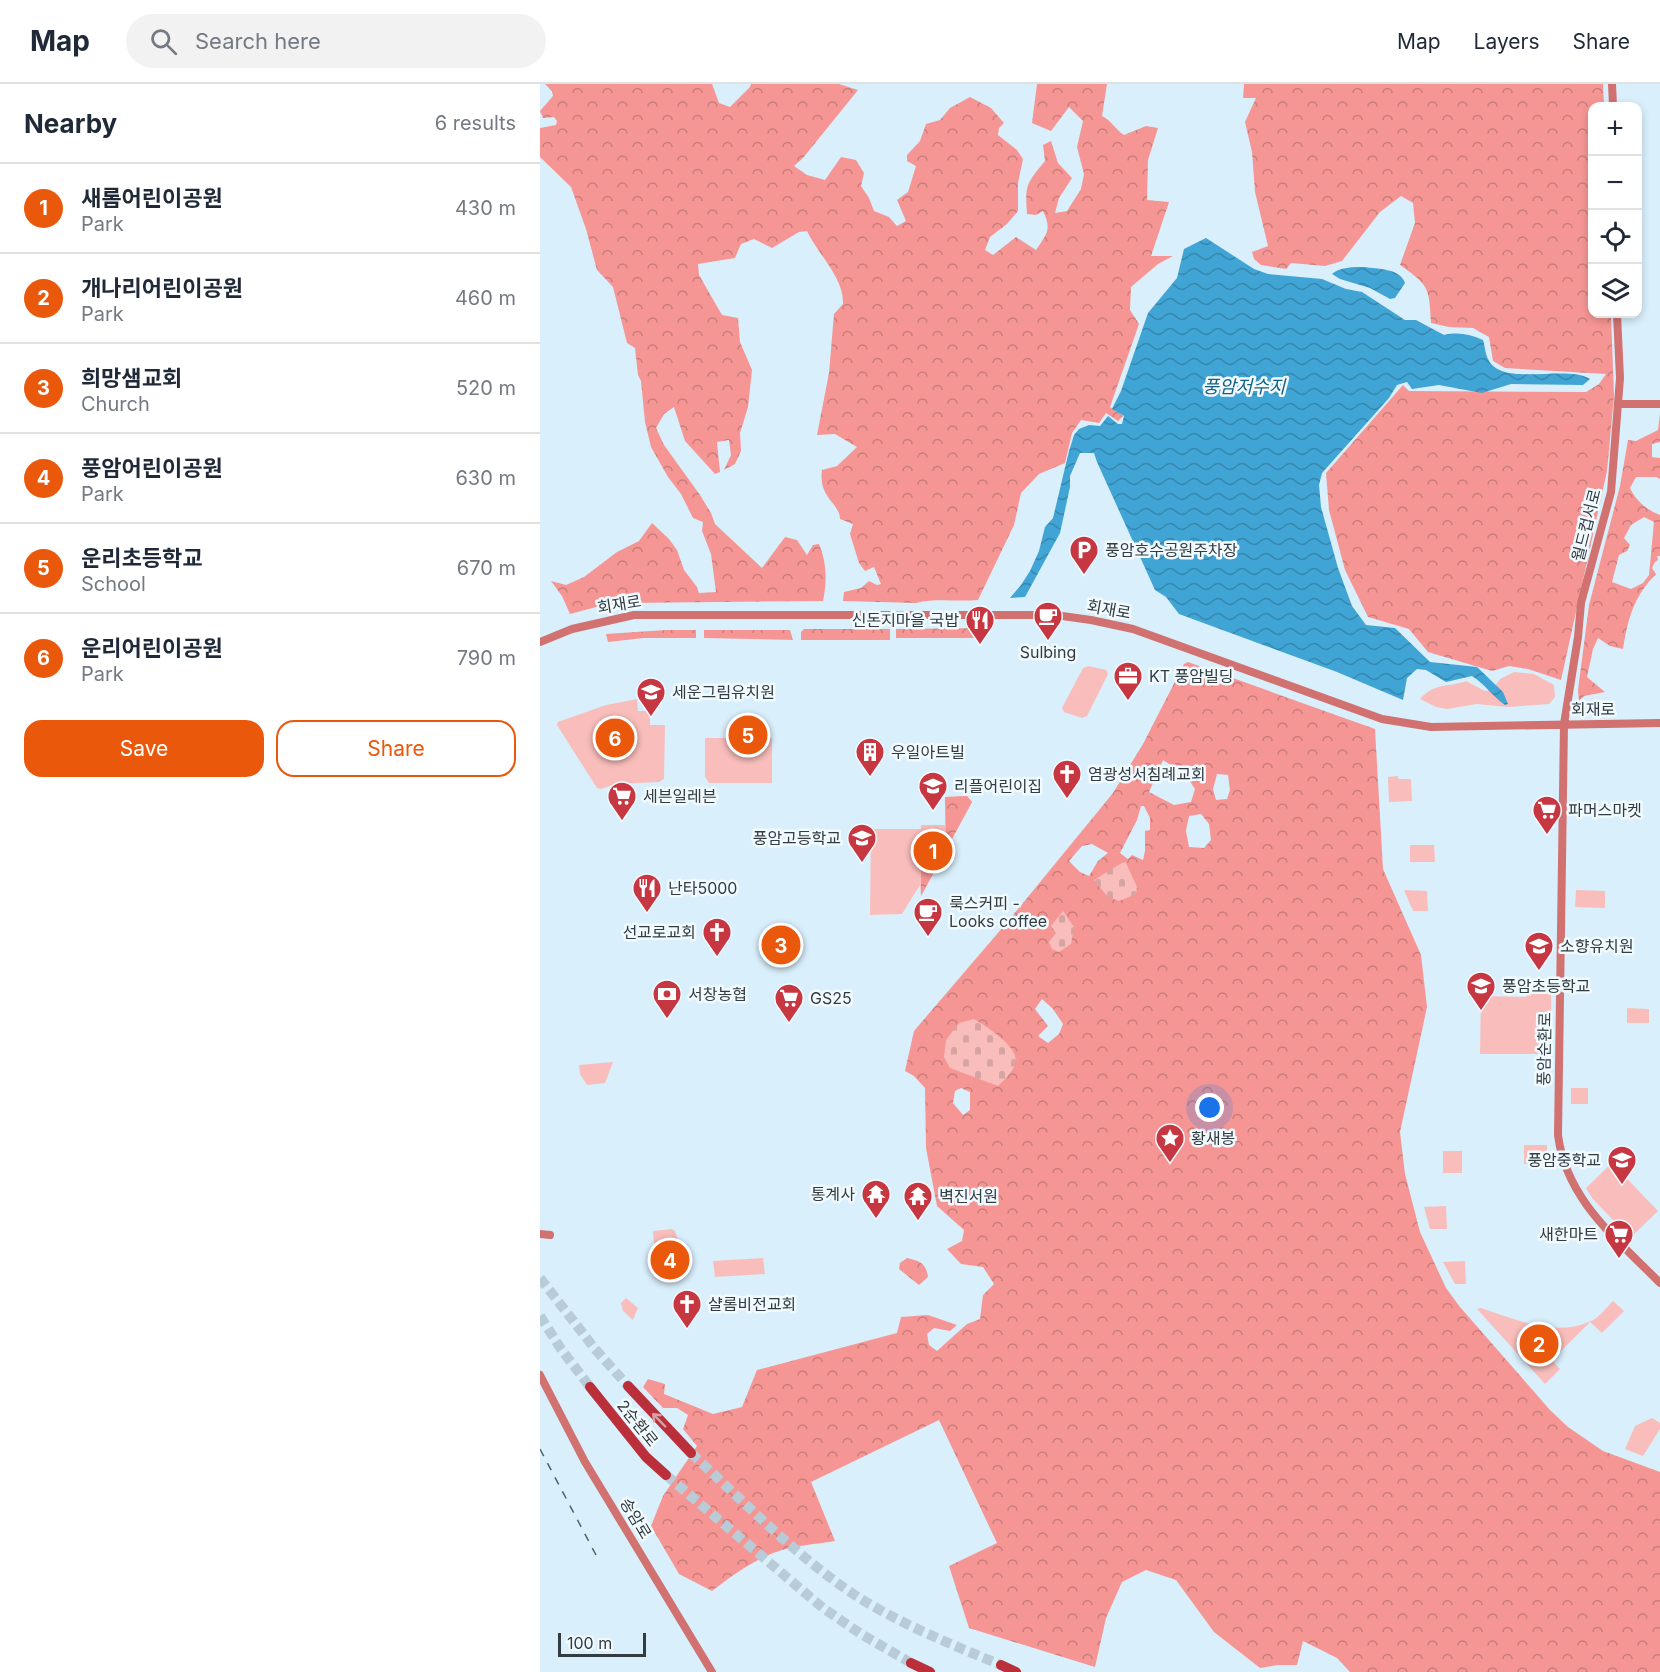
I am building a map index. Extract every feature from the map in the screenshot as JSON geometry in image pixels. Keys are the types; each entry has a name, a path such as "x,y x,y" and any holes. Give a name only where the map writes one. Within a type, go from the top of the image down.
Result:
{"highway":[{"name":"2순환로","path":"628,1386 691,1453"},
{"name":"2순환로","path":"590,1387 646,1457 666,1475"},
{"path":"911,1663 930,1672"},
{"path":"1001,1665 1016,1672"}],"main road":[{"path":"1612,84 1612,102"},
{"name":"월드컵서로","path":"1563,743 1581,603 1611,492 1620,378 1617,318"},
{"path":"1618,404 1660,404"},
{"name":"회재로","path":"540,642 572,629 634,615 1055,615 1133,628 1402,724 1431,727 1660,723"},
{"name":"풍암순환로","path":"1563,743 1558,1103 1560,1153 1569,1177 1588,1208 1660,1283"},
{"name":"송암로","path":"540,1375 585,1462 712,1672"}],"green space":[{"path":"545,84 712,84 719,103 730,107 751,84 839,84 858,90 794,166 807,175 825,180 841,157 856,160 864,173 861,186 874,211 889,217 897,226 906,221 897,200 908,192 916,166 907,161 907,155 920,141 926,124 940,120 950,108 970,97 991,108 1004,123 999,128 998,135 1017,150 1023,159 1018,183 1018,211 1007,224 990,237 985,250 993,255 1016,237 1036,250 1047,231 1043,211 1036,215 1027,214 1026,204 1028,185 1045,161 1043,145 1051,141 1058,163 1072,178 1059,198 1055,213 1067,211 1081,189 1084,174 1077,147 1083,121 1069,107 1051,131 1032,123 1037,84 1107,84 1102,116 1121,133 1124,135 1146,126 1158,128 1148,160 1147,200 1169,202 1151,256 1173,256 1158,264 1131,287 1130,310 1139,324 1110,407 1123,416 1118,421 1106,413 1099,423 1081,420 1072,433 1065,463 1039,474 1021,493 1014,525 978,600 916,603 843,601 844,592 861,588 869,581 877,585 881,584 874,567 865,571 859,563 850,534 853,524 840,519 837,509 823,487 822,470 837,466 857,447 835,434 817,435 829,373 834,314 843,304 835,275 807,231 799,232 772,248 754,239 741,244 735,258 698,264 699,275 722,315 738,318 740,342 752,370 748,407 740,433 741,451 735,464 724,470 731,455 729,440 717,442 720,472 715,474 685,441 674,407 664,414 656,428 664,445 700,495 715,524 762,568 785,537 797,540 807,555 813,545 819,544 826,572 823,601 626,603 600,606 570,614 562,596 551,581 566,585 584,577 617,552 639,541 652,523 677,550 684,570 699,593 716,592 711,554 702,531 703,522 693,518 681,494 668,477 651,447 645,422 635,348 627,343 613,287 597,270 571,187 540,157 540,128 556,125 557,121 554,117 543,118 540,111 553,96 552,91"},
{"path":"1244,84 1603,84 1604,102 1588,102 1588,318 1611,318 1614,396 1607,471 1561,680 1528,669 1509,666 1492,671 1428,652 1409,629 1368,617 1345,570 1329,510 1326,473 1403,385 1409,391 1586,392 1599,384 1606,374 1505,368 1493,361 1489,337 1473,328 1449,327 1431,323 1430,302 1426,289 1417,278 1400,265 1415,223 1413,203 1401,196 1380,212 1342,261 1325,266 1291,263 1286,269 1261,265 1254,259 1252,252 1268,246 1255,192 1252,152 1245,122 1256,98 1243,98"},
{"path":"1660,414 1660,442 1652,444 1652,457 1660,458 1660,479 1636,477 1630,488 1642,504 1660,515 1660,556 1657,556 1658,560 1652,568 1656,574 1648,582 1633,608 1623,649 1610,646 1598,638 1593,649 1587,677 1605,692 1584,696 1579,701 1578,690 1589,605 1620,486 1628,440 1636,441 1658,430","holes":["1644,517 1654,522 1649,575 1643,583 1631,589 1612,582 1619,555 1627,551 1630,545 1624,538 1631,525"]},
{"path":"986,628 986,638 896,638 896,629"},
{"path":"804,629 890,629 890,640 801,640 801,632"},
{"path":"696,630 696,638 644,638 608,642 606,634"},
{"path":"704,630 790,630 793,640 704,638"},
{"path":"1188,662 1375,729 1383,869 1421,955 1427,1007 1400,1132 1405,1174 1420,1232 1446,1288 1550,1410 1568,1427 1603,1451 1660,1472 1660,1672 1350,1672 1337,1658 1303,1641 1297,1665 1260,1668 1214,1632 1176,1580 1146,1570 1122,1582 1106,1618 1095,1667 969,1628 949,1566 997,1543 939,1420 811,1482 835,1541 772,1553 746,1567 712,1591 679,1574 651,1526 663,1496 697,1446 683,1429 688,1415 677,1408 663,1408 643,1387 648,1379 665,1384 664,1394 713,1414 742,1407 757,1370 897,1333 901,1317 928,1315 957,1325 950,1331 934,1328 927,1334 929,1345 937,1351 967,1324 980,1319 983,1295 994,1284 983,1267 961,1264 947,1249 962,1241 964,1230 937,1206 926,1148 925,1088 914,1076 905,1071 914,1031 1113,793 1143,744 1184,664","holes":["1163,760 1185,774 1195,789 1191,802 1174,805 1149,792","1217,774 1228,775 1230,790 1227,799 1216,800 1213,789","1141,806 1144,806 1150,818 1150,830 1145,831 1143,860 1132,855 1128,859 1120,853 1137,820","1201,814 1209,824 1211,840 1204,848 1189,847 1186,831 1189,816","1092,844 1108,853 1098,861 1089,876 1080,872 1069,861 1082,846","1042,999 1053,1009 1063,1024 1059,1034 1048,1043 1038,1036 1048,1026 1035,1009","961,1088 970,1092 970,1110 963,1115 953,1103 955,1091"]},
{"path":"1088,666 1106,670 1108,674 1087,716 1082,718 1064,712 1062,708 1083,668"},
{"path":"1514,672 1534,674 1554,685 1555,697 1549,704 1508,707 1477,704 1447,709 1436,707 1420,699 1436,688 1466,681 1485,691 1492,690 1500,679"},
{"path":"637,699 638,711 650,711 650,725 665,725 664,779 659,782 616,784 601,789 597,788 557,725 558,722 606,705"},
{"path":"705,738 772,738 772,783 709,783 705,777"},
{"path":"1398,776 1398,779 1411,779 1412,801 1389,802 1388,777"},
{"path":"967,796 972,802 921,896 920,885 902,914 870,915 871,829 921,829 921,825 945,825 945,797"},
{"path":"967,796 972,802 921,896 921,857 935,858 946,837 945,797"},
{"path":"1410,845 1434,845 1435,862 1410,862"},
{"path":"1125,861 1137,887 1136,894 1119,901 1108,897 1094,880"},
{"path":"1404,890 1427,891 1428,911 1413,911"},
{"path":"1576,890 1605,891 1605,908 1575,907"},
{"path":"1063,911 1074,927 1071,944 1059,952 1052,949 1049,942 1056,933 1051,926"},
{"path":"1526,982 1551,982 1551,1054 1480,1054 1481,996 1526,997"},
{"path":"1627,1008 1649,1009 1649,1023 1627,1023"},
{"path":"974,1019 1002,1039 1015,1057 1010,1074 998,1086 950,1068 944,1057 946,1040 959,1023"},
{"path":"613,1062 605,1083 587,1085 580,1074 579,1065"},
{"path":"1571,1088 1588,1088 1588,1104 1571,1104"},
{"path":"1524,1145 1547,1145 1547,1164 1524,1164"},
{"path":"1443,1151 1462,1151 1462,1173 1443,1173"},
{"path":"1612,1163 1658,1211 1630,1238 1592,1198 1586,1188"},
{"path":"1446,1206 1447,1229 1430,1229 1424,1207"},
{"path":"672,1229 675,1231 687,1270 684,1274 656,1276 653,1231"},
{"path":"763,1258 765,1274 715,1277 713,1261"},
{"path":"907,1258 919,1262 926,1269 928,1277 919,1285 899,1269 900,1263"},
{"path":"1465,1261 1466,1284 1455,1284 1443,1262"},
{"path":"626,1298 638,1308 633,1320 623,1311 621,1303"},
{"path":"1613,1301 1624,1311 1602,1333 1590,1322 1552,1360 1560,1369 1545,1384 1477,1309 1481,1308 1534,1325 1562,1328 1592,1321"},
{"path":"1652,1418 1660,1423 1660,1429 1643,1456 1625,1449 1635,1426"}],"water":[{"name":"풍암저수지","path":"1206,238 1254,269 1268,274 1322,279 1346,289 1362,292 1405,320 1416,320 1444,335 1464,334 1483,340 1488,359 1495,368 1520,374 1566,374 1590,379 1583,385 1511,384 1482,393 1439,385 1412,389 1407,382 1397,385 1389,398 1322,473 1319,485 1321,507 1338,568 1352,606 1366,625 1395,628 1430,662 1477,667 1503,692 1508,704 1505,705 1472,676 1446,682 1426,670 1417,669 1407,678 1403,700 1337,672 1179,614 1166,597 1155,590 1094,453 1080,453 1070,476 1070,487 1060,533 1025,597 1010,598 1030,571 1039,551 1045,527 1053,518 1074,435 1079,429 1089,425 1100,426 1108,416 1118,424 1122,424 1124,416 1112,409 1121,391 1148,313 1177,278 1184,249"},
{"path":"1351,267 1393,272 1398,274 1405,283 1395,298 1390,299 1370,288 1340,279 1332,274"}],"tunnel":[{"path":"540,1278 595,1349 628,1386"},
{"path":"540,1316 561,1349 590,1387"},
{"path":"691,1453 773,1530 839,1584 895,1618 1001,1665"},
{"path":"666,1475 823,1608 861,1634 911,1663"}],"railway":[{"path":"540,1449 596,1555"}],"place":[{"name":"풍암호수공원주차장","path":"1084,576"},
{"name":"Sulbing","path":"1048,642"},
{"name":"신돈지마을 국밥","path":"980,646"},
{"name":"KT 풍암빌딩","path":"1128,702"},
{"name":"세운그림유치원","path":"651,718"},
{"name":"운리초등학교","path":"748,735"},
{"name":"운리어린이공원","path":"615,738"},
{"name":"우일아트빌","path":"870,778"},
{"name":"염광성서침례교회","path":"1067,800"},
{"name":"리플어린이집","path":"933,812"},
{"name":"세븐일레븐","path":"622,822"},
{"name":"파머스마켓","path":"1547,836"},
{"name":"새롬어린이공원","path":"933,851"},
{"name":"풍암고등학교","path":"862,864"},
{"name":"난타5000","path":"647,914"},
{"name":"룩스커피 - Looks coffee","path":"928,938"},
{"name":"희망샘교회","path":"781,945"},
{"name":"선교로교회","path":"717,958"},
{"name":"소향유치원","path":"1539,972"},
{"name":"풍암초등학교","path":"1481,1012"},
{"name":"서창농협","path":"667,1020"},
{"name":"GS25","path":"789,1024"},
{"name":"황새봉","path":"1170,1164"},
{"name":"풍암중학교","path":"1622,1186"},
{"name":"통계사","path":"876,1220"},
{"name":"벽진서원","path":"918,1222"},
{"name":"풍암어린이공원","path":"670,1260"},
{"name":"새한마트","path":"1619,1260"},
{"name":"샬롬비전교회","path":"687,1330"},
{"name":"개나리어린이공원","path":"1539,1344"}]}
